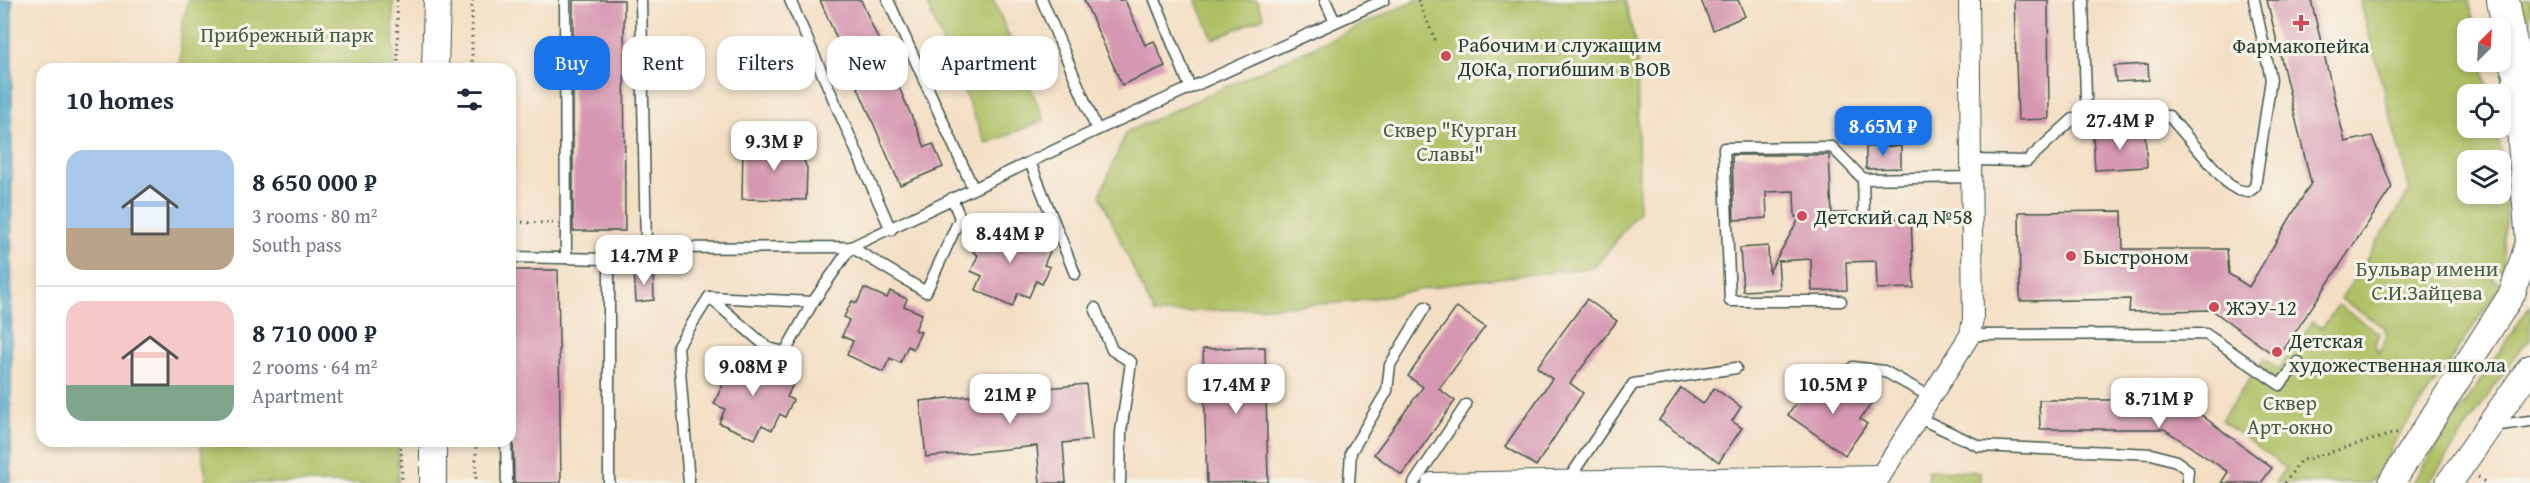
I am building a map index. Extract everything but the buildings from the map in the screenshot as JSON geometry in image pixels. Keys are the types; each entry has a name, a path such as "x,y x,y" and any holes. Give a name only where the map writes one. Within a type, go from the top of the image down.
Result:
{"main road":[{"path":"2503,0 2514,60 2530,105"}],"street":[{"path":"435,63 437,0"},
{"path":"1432,483 1879,479 1970,335 1974,303 1969,0"},
{"path":"2391,483 2512,294 2529,242 2514,60"},
{"path":"2448,483 2530,368"},
{"path":"433,447 433,483"}],"lane":[{"path":"565,0 566,258"},
{"path":"641,0 646,248"},
{"path":"790,0 891,230"},
{"path":"888,0 974,188"},
{"path":"1042,0 1097,130"},
{"path":"1155,0 1190,87"},
{"path":"1325,0 1335,22"},
{"path":"516,257 609,259 646,248 851,247 891,230 952,198 1097,130 1384,0"},
{"path":"2083,0 2086,98"},
{"path":"1863,179 1972,169 2027,161 2073,119 2169,116 2228,184 2238,190 2248,192 2255,187 2271,79 2254,0"},
{"path":"1841,301 1730,301 1724,148 1832,147 1863,179 1864,215"},
{"path":"1030,162 1075,274"},
{"path":"851,247 926,292 960,218 952,198"},
{"path":"709,297 768,348 785,352 813,302 851,247"},
{"path":"609,259 609,483"},
{"path":"709,297 813,302"},
{"path":"689,483 678,346 709,297"},
{"path":"1349,483 1351,452 1387,391 1390,365 1425,307"},
{"path":"1095,308 1112,350 1131,362 1121,432 1120,483"},
{"path":"1970,335 2206,334 2280,386 2298,362"},
{"path":"1852,367 1884,371 1931,397"},
{"path":"1568,480 1633,384 1736,368"},
{"path":"1414,483 1466,405"},
{"path":"1918,418 1979,446 2152,454 2176,461 2188,470 2187,483"},
{"path":"2487,427 2530,421"},
{"path":"506,447 507,483"}],"path":[{"path":"397,0 398,63"},
{"path":"472,0 472,63"},
{"path":"1418,0 1436,42"},
{"path":"516,222 566,224"},
{"path":"401,447 402,483"},
{"path":"476,447 476,483"}],"green space":[{"name":"Прибрежный парк","path":"189,0 393,0 394,63 180,63 182,22"},
{"path":"925,0 994,0 1009,36 940,36"},
{"path":"1196,0 1257,0 1264,17 1213,39"},
{"name":"Сквер \"Курган Славы\"","path":"1417,0 1625,0 1637,51 1639,211 1595,267 1463,282 1352,302 1154,314 1100,195 1126,132"},
{"name":"Бульвар имени С.И.Зайцева","path":"2360,0 2469,0 2473,18 2457,18 2457,72 2484,72 2487,84 2457,84 2457,138 2498,138 2501,150 2457,150 2457,204 2507,204 2503,271 2496,268 2493,280 2502,284 2389,450 2392,451 2370,483 2275,483 2285,468 2221,420 2264,359 2279,369 2312,322 2322,328 2338,305 2379,333 2375,343 2378,353 2387,336 2385,328 2341,299 2410,191"},
{"path":"2516,0 2530,0 2530,57"},
{"path":"963,90 1032,90 1044,120 986,144"},
{"path":"2530,306 2530,341 2522,346 2429,483 2412,483"},
{"path":"201,447 398,447 398,483 207,483"},
{"path":"1928,470 1980,472 1980,483 1928,483"}],"water":[{"path":"0,0 12,0 11,483 0,483"}],"place":[{"name":"Фармакопейка","path":"2301,23"},
{"name":"Рабочим и служащим ДОКа, погибшим в ВОВ","path":"1446,56"},
{"name":"Детский сад №58","path":"1802,216"},
{"name":"Быстроном","path":"2071,256"},
{"name":"ЖЭУ-12","path":"2214,307"},
{"name":"Детская художественная школа","path":"2277,352"}],"park label":[{"name":"Сквер Арт-окно","path":"2290,414"}]}
